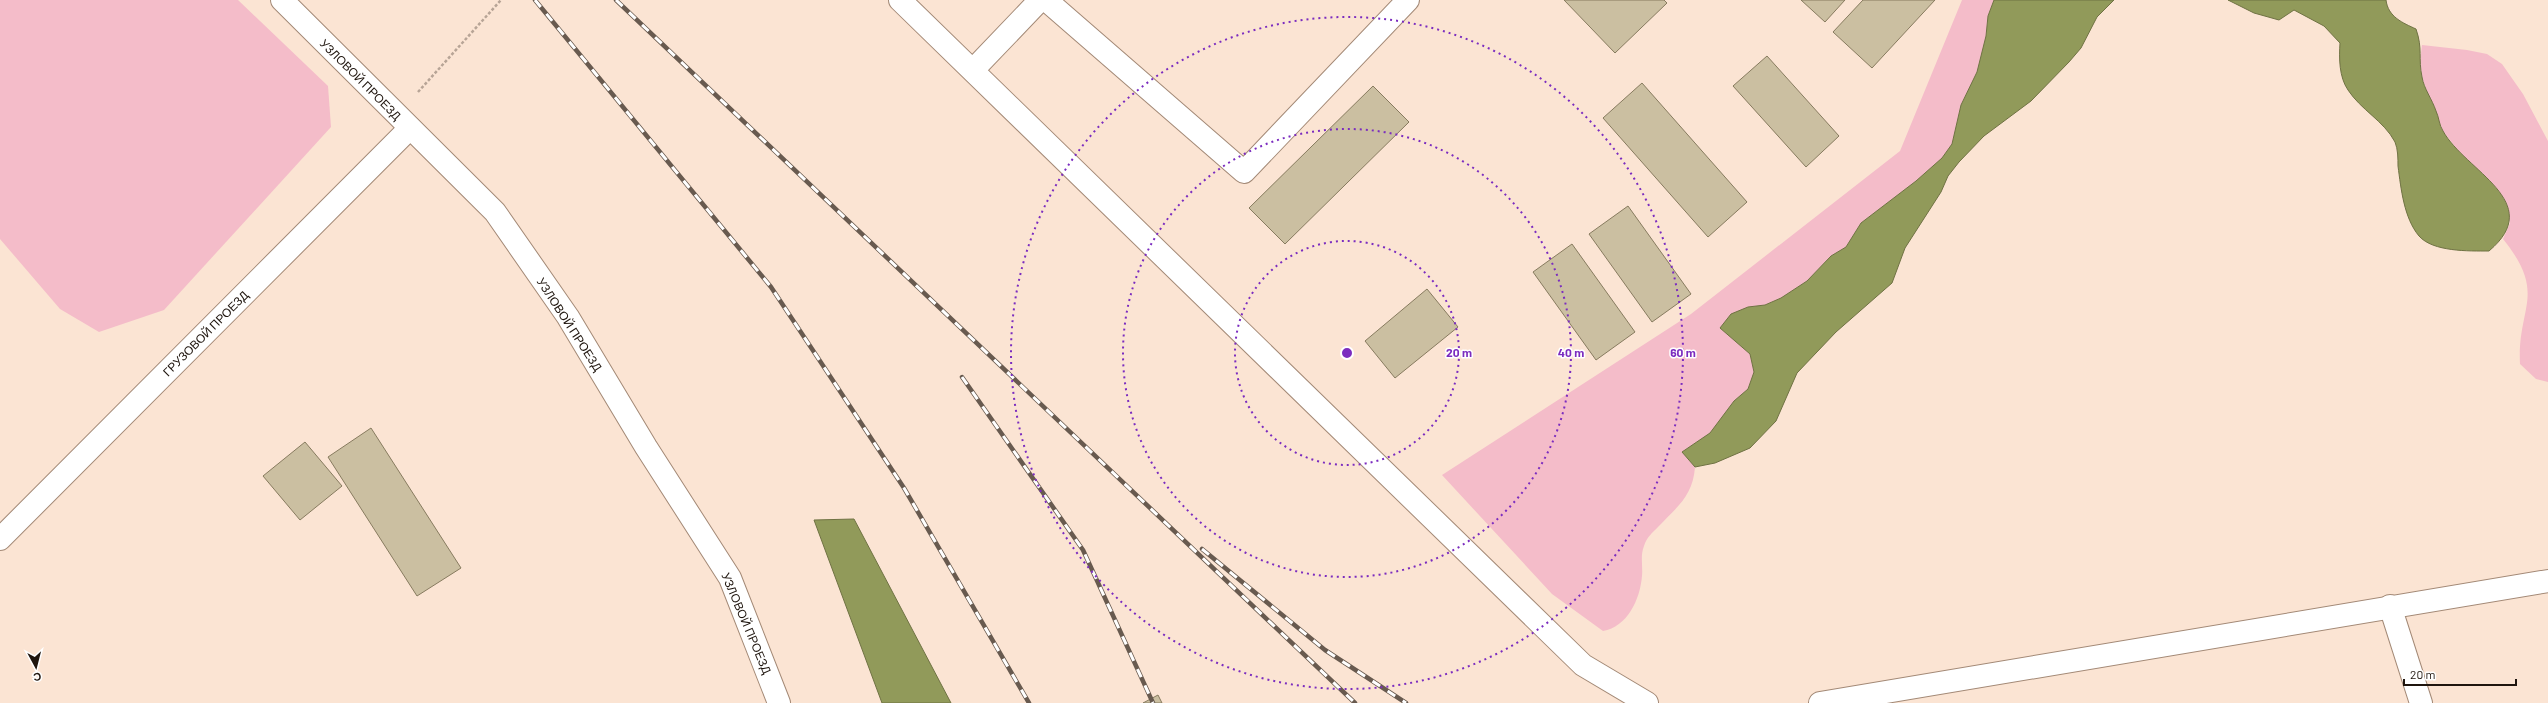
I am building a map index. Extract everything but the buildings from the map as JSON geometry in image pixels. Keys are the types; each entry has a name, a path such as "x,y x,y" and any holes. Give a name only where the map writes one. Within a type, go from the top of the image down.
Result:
{"street":[{"name":"УЗЛОВОЙ ПРОЕЗД","path":"282,0 495,212 568,317 646,447 730,578 779,703"},
{"path":"900,0 974,70 1583,665 1647,703"},
{"path":"974,70 1040,0"},
{"path":"1046,0 1244,172 1408,0"},
{"name":"ГРУЗОВОЙ ПРОЕЗД","path":"0,539 403,121"},
{"path":"1820,703 2390,606 2548,581"},
{"path":"2390,606 2421,703"}],"path":[{"path":"403,121 501,0"}],"shaded area":[{"path":"0,0 238,0 328,86 331,127 164,310 99,332 60,309 0,239"},
{"path":"1962,0 1994,0 1988,16 1986,36 1977,72 1961,105 1952,144 1942,158 1916,181 1861,223 1846,247 1831,256 1807,281 1781,298 1765,305 1748,307 1720,328 1750,354 1754,372 1748,389 1734,401 1710,433 1682,452 1695,467 1691,486 1683,500 1652,533 1645,543 1642,554 1641,585 1631,611 1619,624 1603,631 1552,594 1442,475 1691,314 1900,151"},
{"path":"1994,0 2114,0 2097,17 2081,48 2069,62 2031,101 1984,136 1959,162 1948,176 1941,192 1905,248 1892,283 1836,332 1797,373 1776,421 1750,448 1715,463 1695,467 1682,452 1710,433 1734,401 1748,389 1754,372 1750,354 1720,328 1731,314 1748,307 1765,305 1781,298 1807,281 1831,256 1846,247 1861,223 1916,181 1942,158 1952,144 1961,105 1977,72 1986,36 1988,16"},
{"path":"2228,0 2386,0 2387,6 2397,19 2416,29 2419,42 2423,81 2443,131 2454,146 2496,188 2506,202 2509,217 2505,233 2489,251 2452,250 2442,248 2425,241 2419,236 2410,221 2404,203 2395,142 2385,128 2359,104 2348,90 2341,73 2340,43 2324,26 2294,10 2279,20 2254,13"},
{"path":"2422,45 2467,50 2487,54 2502,64 2523,94 2548,141 2548,382 2536,379 2520,364 2520,344 2527,301 2527,288 2524,274 2517,258 2503,239 2510,223 2499,191 2463,157 2442,130 2422,78 2420,62"},
{"path":"854,519 951,703 882,703 814,520"}],"railway":[{"path":"535,0 771,287 904,488 1029,703"},
{"path":"616,0 1355,703"},
{"path":"962,377 1083,550 1153,703"},
{"path":"1202,549 1325,650 1406,703"}]}
